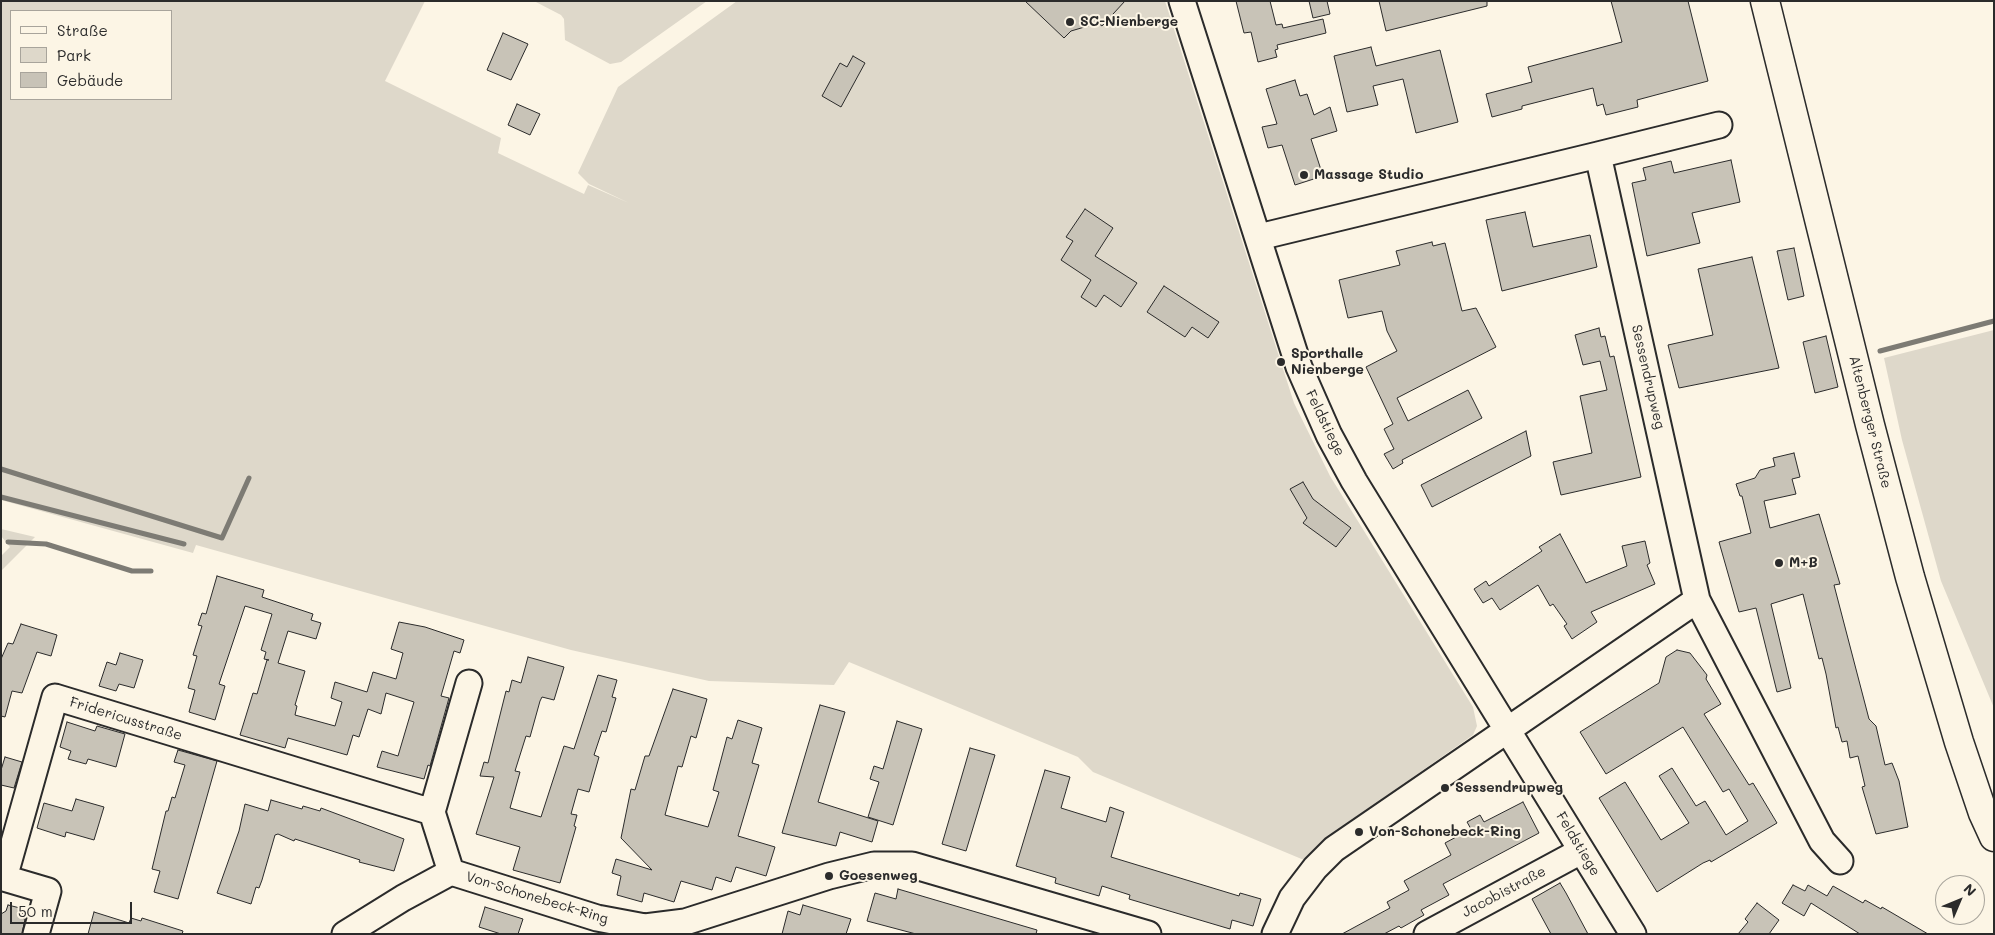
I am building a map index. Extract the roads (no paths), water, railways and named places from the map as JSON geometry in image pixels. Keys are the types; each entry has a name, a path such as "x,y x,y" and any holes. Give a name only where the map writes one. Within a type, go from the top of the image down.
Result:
{"main road":[{"name":"Altenberger Straße","path":"1765,1 1870,425 1910,577 1959,742 1983,812 1994,837"}],"street":[{"name":"Feldstiege","path":"1182,1 1299,367 1329,435 1354,481 1634,934"},
{"path":"1259,237 1719,125"},
{"name":"Sessendrupweg","path":"1598,155 1697,600 1822,841 1840,860"},
{"path":"1275,934 1292,898 1314,868 1334,849 1697,600"},
{"path":"451,872 432,812 469,683"},
{"name":"Fridericusstraße","path":"36,934 48,891 4,878 55,698 432,812"},
{"name":"Jacobistraße","path":"1427,934 1581,851"},
{"name":"Von-Schonebeck-Ring","path":"345,934 403,898 451,872 597,918 645,927 685,922 829,876 874,865 912,865 1148,934"}],"waterway":[{"path":"1880,351 1994,321"},
{"path":"1,469 222,538 249,478"},
{"path":"1,497 184,544"},
{"path":"8,542 46,544 132,571 151,571"}],"place":[{"name":"SC-Nienberge","path":"1070,22"},
{"name":"Massage Studio","path":"1304,175"},
{"name":"Sporthalle Nienberge","path":"1281,362"},
{"name":"M+B","path":"1779,563"},
{"name":"Sessendrupweg","path":"1445,788"},
{"name":"Von-Schonebeck-Ring","path":"1359,832"},
{"name":"Goesenweg","path":"829,876"}]}
